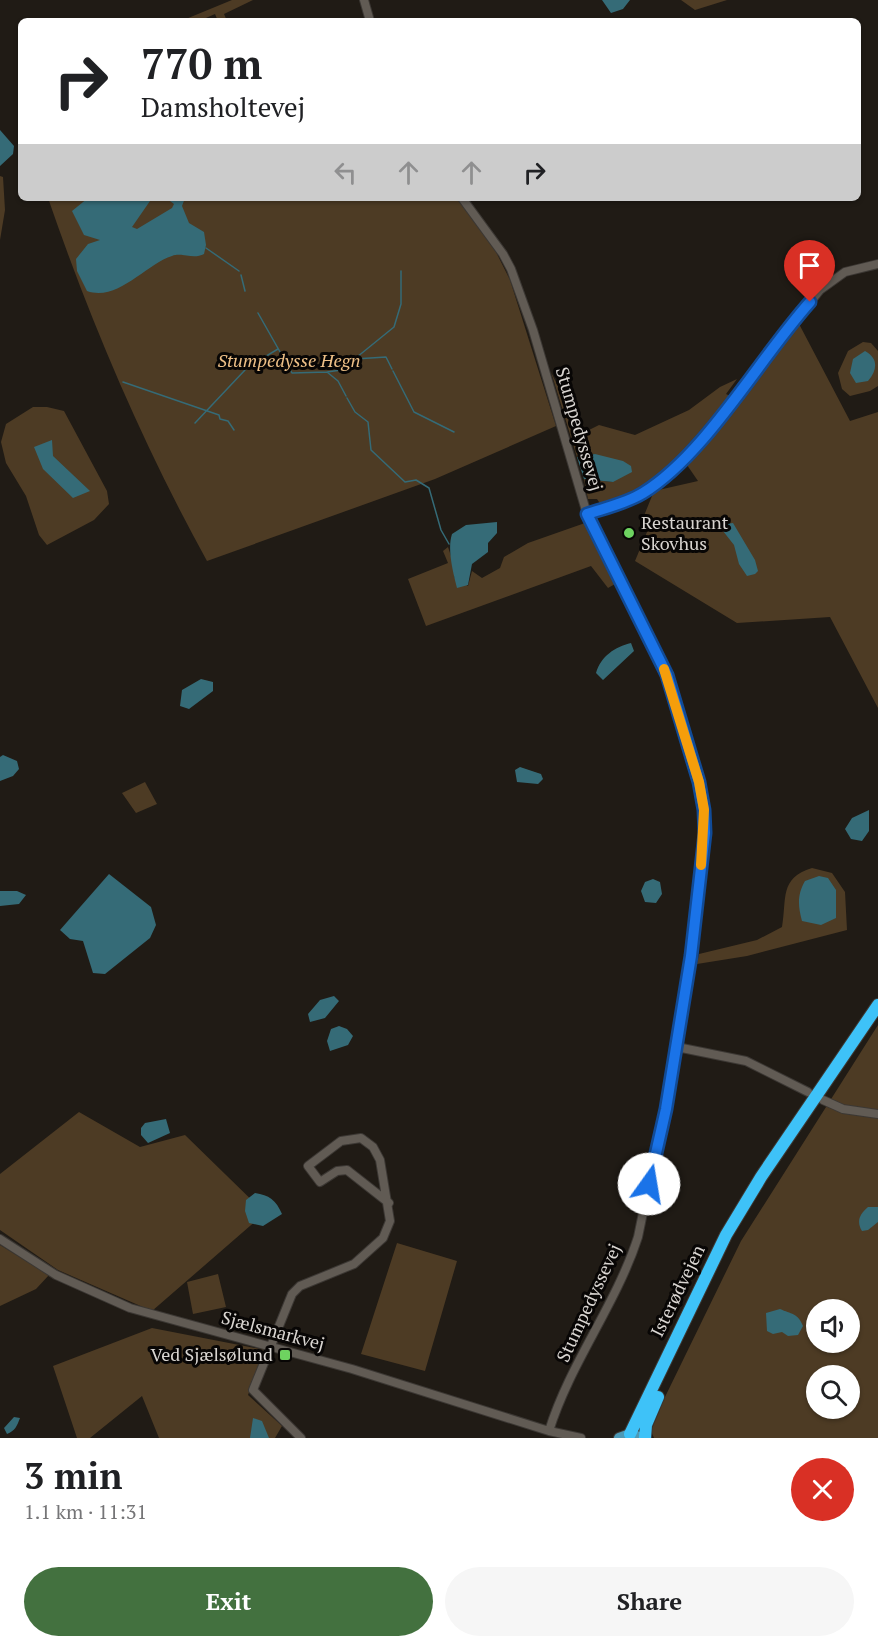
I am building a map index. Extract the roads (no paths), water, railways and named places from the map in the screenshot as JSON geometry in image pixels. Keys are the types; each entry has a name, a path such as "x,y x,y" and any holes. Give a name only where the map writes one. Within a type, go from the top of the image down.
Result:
{"highway":[{"name":"Isterødvejen","path":"624,1436 726,1235 768,1167 878,1005"},
{"name":"Isterødvejen","path":"644,1438 649,1416 705,1288 768,1167"}],"main road":[{"path":"624,1436 644,1438"}],"street":[{"path":"364,0 369,18"},
{"name":"Stumpedyssevej","path":"464,201 503,254 511,270 533,330 587,514 597,540 667,675 699,782 704,810 705,833 691,956 677,1047 638,1237 628,1267 563,1396 555,1435"},
{"path":"587,514 640,495 670,472 718,418 820,290 845,272 878,264"},
{"path":"677,1047 746,1061 808,1092"},
{"path":"823,1101 843,1109 878,1114"},
{"path":"301,1438 253,1390 289,1299 296,1289 354,1264 383,1238 390,1221 389,1203 380,1160 373,1147 362,1138 341,1141 308,1166 320,1182 337,1171 347,1170 389,1203"},
{"name":"Sjælsmarkvej","path":"0,1239 56,1275 130,1308 270,1346 565,1438"},
{"name":"Sjælsmarkvej","path":"555,1435 581,1438"}],"water":[{"path":"602,0 630,0 623,9 611,13"},
{"path":"0,130 14,146 13,154 0,166"},
{"path":"84,201 150,201 132,227 137,229 172,208 174,204 170,201 184,201 182,206 189,223 204,232 206,245 204,254 172,256 121,287 98,293 87,291 77,271 76,259 88,244 100,240 84,235 72,211"},
{"path":"865,351 874,360 874,372 868,381 856,383 850,373 853,359"},
{"path":"52,440 53,456 90,491 73,498 43,469 34,447"},
{"path":"595,454 623,461 631,466 632,472 613,482 584,479 577,457"},
{"path":"497,522 497,533 488,543 488,552 472,564 468,585 457,588 450,553 452,534 466,525"},
{"path":"733,523 755,560 758,571 755,574 747,576 739,564 734,545 723,531 725,524"},
{"path":"631,643 634,651 603,680 596,673 601,662 614,650"},
{"path":"201,679 213,682 213,691 189,709 180,706 182,690"},
{"path":"3,755 17,761 19,769 13,776 0,781 0,757"},
{"path":"520,767 541,774 543,779 538,784 517,782 515,770"},
{"path":"869,810 869,831 862,841 851,839 845,829 852,818"},
{"path":"109,874 151,907 156,925 150,938 105,974 93,973 83,941 70,939 60,930"},
{"path":"819,876 828,878 836,890 836,918 821,925 802,921 799,905 799,896 805,881"},
{"path":"653,879 660,882 662,894 656,903 645,902 641,891 645,882"},
{"path":"0,891 17,891 26,895 19,904 0,906"},
{"path":"334,996 339,1001 325,1018 310,1022 308,1014 320,1000"},
{"path":"339,1026 347,1029 353,1036 348,1045 330,1051 327,1041 331,1029"},
{"path":"166,1119 170,1133 148,1143 141,1135 141,1128 145,1123"},
{"path":"255,1193 272,1199 282,1214 263,1226 249,1223 245,1211 246,1200"},
{"path":"868,1207 878,1207 878,1222 868,1230 862,1231 859,1224 860,1218"},
{"path":"780,1309 794,1314 799,1319 803,1326 798,1335 788,1336 782,1332 773,1334 767,1331 766,1313"},
{"path":"14,1417 20,1418 15,1428 7,1434 4,1428"},
{"path":"253,1418 262,1421 269,1438 250,1438"}],"waterway":[{"path":"206,248 239,271"},
{"path":"327,372 341,370 394,327 401,304 401,271"},
{"path":"241,275 245,291"},
{"path":"258,313 292,373 327,372 338,381 346,396"},
{"path":"246,368 278,349"},
{"path":"355,359 386,357 392,369"},
{"path":"195,423 245,370"},
{"path":"393,371 414,412 454,432"},
{"path":"123,382 219,415 220,419 228,421 234,430"},
{"path":"347,398 355,412 368,422 371,450 405,482 416,480 429,488 441,530 449,544"}],"place":[{"name":"Restaurant Skovhus","path":"629,533"},
{"name":"Ved Sjælsølund","path":"285,1355"}],"park label":[{"name":"Stumpedysse Hegn","path":"289,361"}]}
